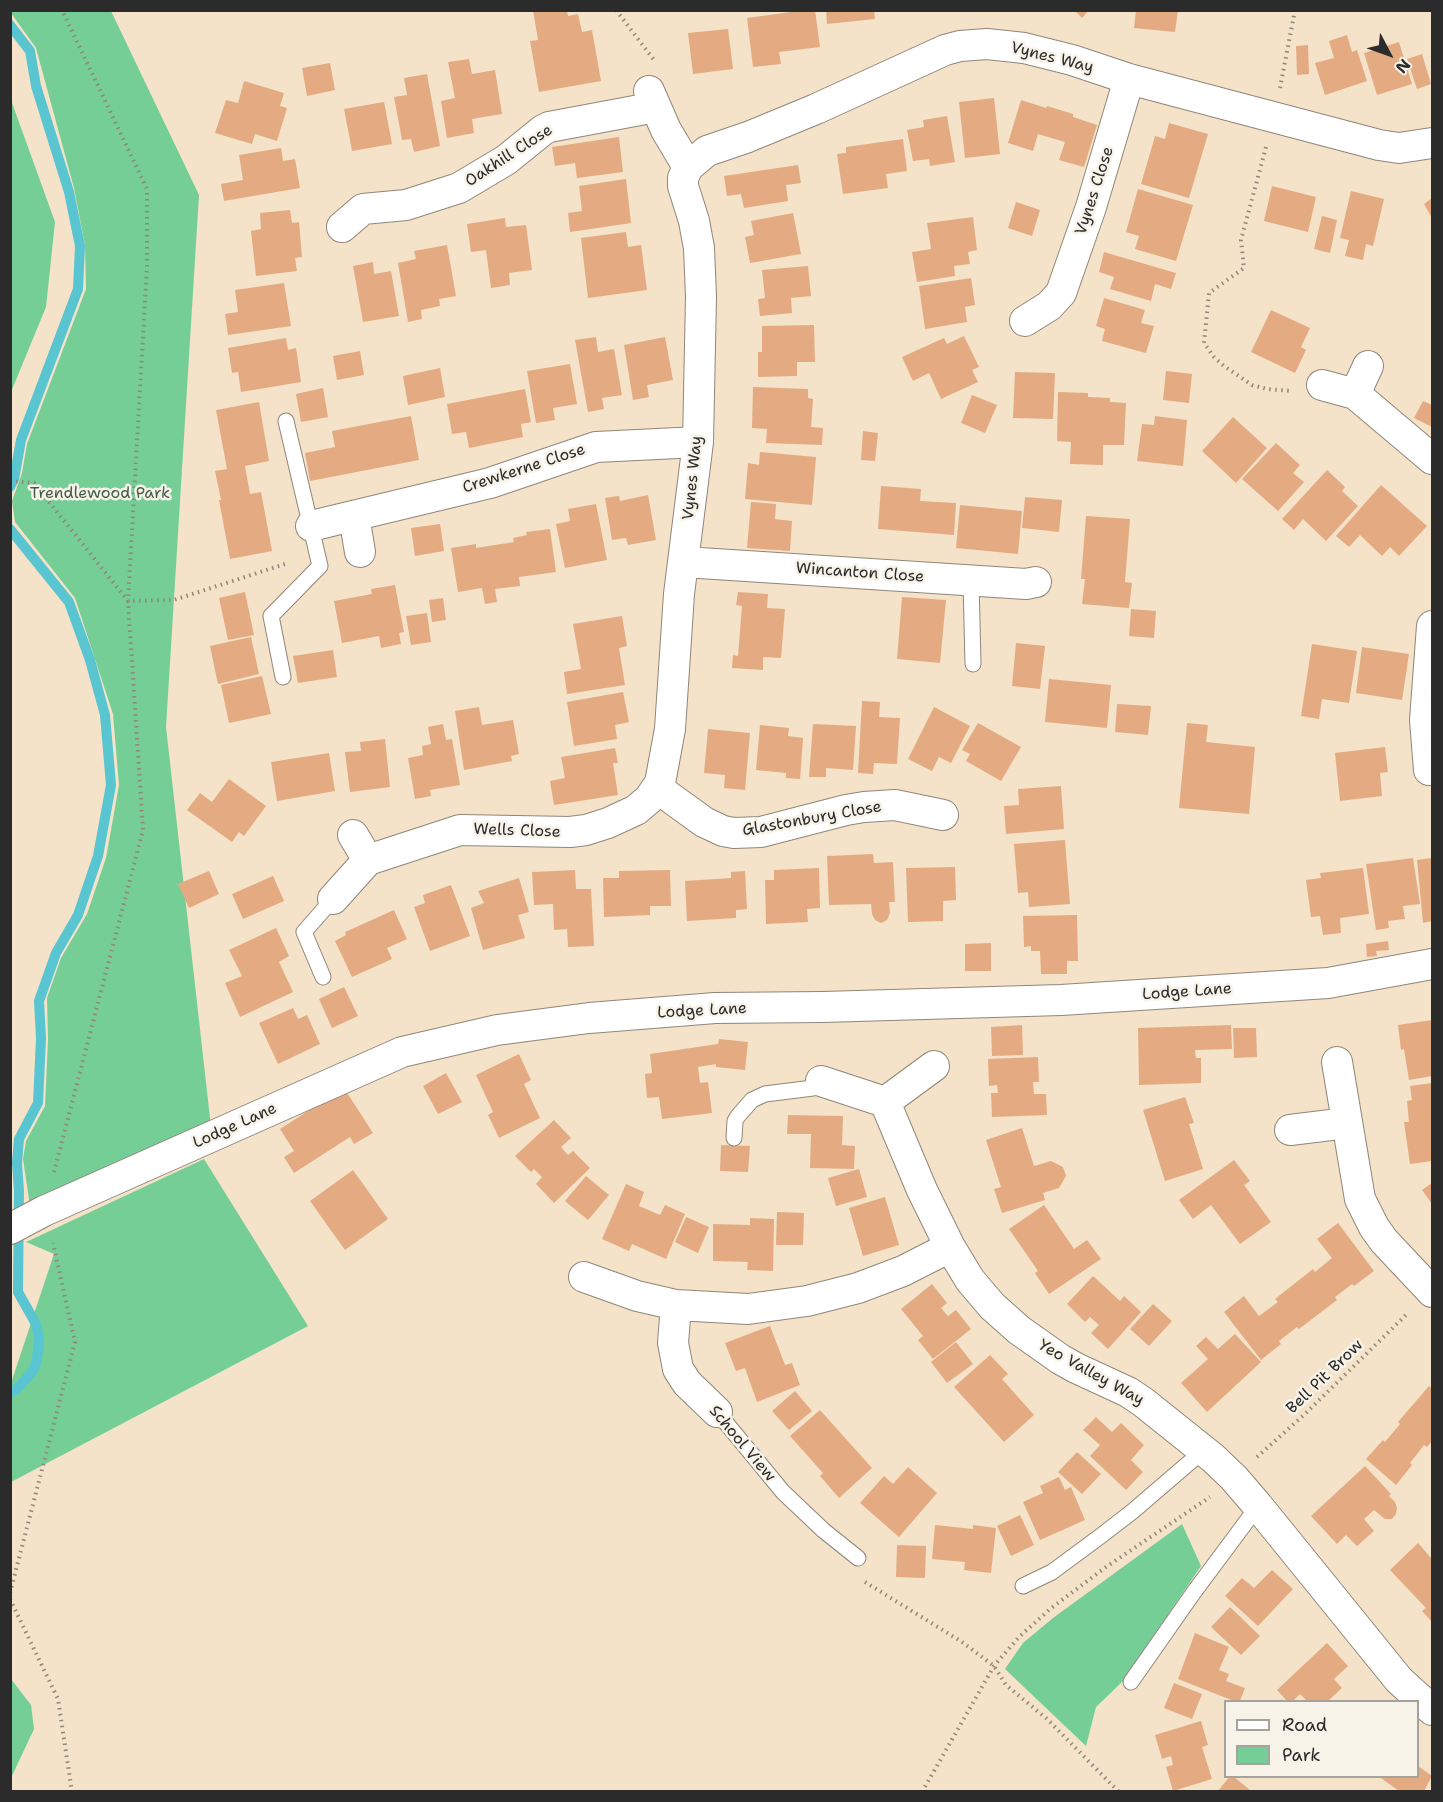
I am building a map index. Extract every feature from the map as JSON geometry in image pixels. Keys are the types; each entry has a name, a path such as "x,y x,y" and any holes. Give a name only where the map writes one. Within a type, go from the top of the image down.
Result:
{"street":[{"name":"Vynes Way","path":"657,788 663,774 670,729 679,594 698,442 700,287 697,235 683,182 688,167 697,158 715,147 748,137 808,112 945,50 960,46 987,44 1023,48 1072,60 1129,79 1387,146 1412,147 1432,143"},
{"name":"Vynes Close","path":"1025,321 1060,311 1061,293 1091,207 1129,79"},
{"path":"652,99 666,130 688,167"},
{"name":"Oakhill Close","path":"354,210 406,206 459,188 506,160 549,127 652,99"},
{"path":"1355,394 1368,366"},
{"path":"1322,385 1355,394 1432,459"},
{"name":"Crewkerne Close","path":"311,526 490,483 596,447 698,442"},
{"path":"354,516 360,552"},
{"name":"Wincanton Close","path":"684,562 1026,584 1036,582"},
{"path":"1431,776 1425,720 1432,626"},
{"name":"Glastonbury Close","path":"657,788 704,822 723,831 734,833 761,832 864,807 895,805 943,815"},
{"name":"Wells Close","path":"333,899 361,848 460,830 562,832 586,830 608,824 636,810 649,799 657,788"},
{"name":"Lodge Lane","path":"10,1229 41,1212 402,1052 497,1030 589,1018 715,1008 1061,1000 1328,983 1432,964"},
{"path":"1337,1062 1360,1199 1366,1214 1384,1241 1432,1291"},
{"path":"821,1081 885,1102 934,1066"},
{"name":"Yeo Valley Way","path":"885,1102 922,1190 950,1247 962,1269 992,1306 1019,1330 1068,1364 1128,1392 1143,1402 1204,1450 1234,1478 1258,1506 1399,1680 1432,1710"},
{"path":"1290,1130 1347,1123"},
{"path":"584,1277 637,1296 676,1305 748,1308 834,1295 882,1280 950,1247"},
{"name":"School View","path":"676,1305 673,1343 678,1369 687,1383 717,1412"}],"lane":[{"path":"283,677 271,616 320,566 286,421"},
{"path":"971,580 973,664"},
{"path":"323,977 304,932 333,899"},
{"path":"734,1138 735,1121 752,1100 765,1094 813,1088 821,1081"},
{"name":"School View","path":"717,1412 783,1492 823,1530 858,1558"},
{"path":"1023,1586 1052,1572 1102,1535 1204,1450"},
{"path":"1131,1682 1258,1506"}],"path":[{"path":"10,1593 75,1342 57,1254 41,1212 144,830 128,601 147,266 147,189 62,10"},
{"path":"616,10 659,68 652,99"},
{"path":"1295,10 1274,117 1241,240 1244,268 1209,293 1204,343 1224,366 1252,385 1283,391 1301,391 1322,385"},
{"path":"10,481 34,483 128,601"},
{"path":"128,601 174,600 293,562 311,526"},
{"name":"Bell Pit Brow","path":"922,1791 994,1666 1019,1637 1050,1609 1106,1567 1207,1500 1234,1478 1306,1413 1432,1291"},
{"path":"864,1581 962,1642 994,1666 1006,1685 1047,1719 1119,1791"},
{"path":"10,1599 58,1699 72,1791"}],"green space":[{"name":"Trendlewood Park","path":"10,11 111,11 199,195 166,727 211,1127 30,1206 23,1159 26,1141 45,1106 47,998 61,958 87,914 106,858 119,785 113,714 75,598 15,522 12,501 22,473 27,444 86,289 85,245 74,188 36,48"},
{"path":"11,100 55,222 46,307 11,392"},
{"path":"204,1159 308,1326 11,1482 11,1383 54,1254 26,1242"},
{"path":"1182,1524 1201,1566 1123,1681 1096,1707 1086,1746 1005,1669 1023,1643 1053,1618"},
{"path":"11,1679 31,1705 34,1729 11,1778"}],"building":[{"path":"533,10 567,10 568,16 578,14 582,32 592,30 601,81 539,92 530,41 538,40"},
{"path":"815,10 820,47 779,52 781,64 753,67 747,18"},
{"path":"826,10 874,10 875,19 827,24"},
{"path":"1074,10 1089,10 1082,18"},
{"path":"1136,10 1178,10 1175,32 1134,28"},
{"path":"728,29 733,69 693,74 688,33"},
{"path":"1347,35 1352,52 1357,50 1367,81 1325,95 1315,63 1334,58 1329,41"},
{"path":"1399,42 1412,84 1377,95 1364,53"},
{"path":"1308,45 1309,74 1297,75 1296,46"},
{"path":"1422,54 1431,84 1417,89 1407,59"},
{"path":"469,59 472,74 495,70 502,114 472,119 474,133 447,138 441,101 455,98 448,62"},
{"path":"330,63 335,90 307,96 302,68"},
{"path":"427,74 440,146 414,152 411,139 402,140 394,97 407,95 404,78"},
{"path":"244,81 284,93 280,106 287,108 277,141 255,134 252,144 215,133 226,100 238,103"},
{"path":"994,98 1000,154 965,158 959,102"},
{"path":"1021,100 1073,114 1073,117 1097,125 1084,167 1059,160 1065,142 1038,134 1033,151 1008,143"},
{"path":"384,102 392,144 352,151 344,109"},
{"path":"947,116 955,162 930,166 929,159 913,161 907,130 924,127 923,120"},
{"path":"1169,123 1208,134 1189,198 1141,184 1155,136 1165,139"},
{"path":"619,137 623,172 577,178 575,163 555,166 552,147"},
{"path":"903,139 907,171 886,174 888,188 843,194 837,154 846,153 846,147"},
{"path":"281,148 283,161 295,159 300,188 224,201 221,184 243,180 239,155"},
{"path":"798,165 801,183 786,185 788,201 744,208 741,194 727,196 724,176"},
{"path":"626,179 631,223 570,232 568,213 582,211 579,186"},
{"path":"1272,186 1316,197 1308,232 1264,221"},
{"path":"1138,189 1193,205 1176,261 1135,249 1139,236 1126,232"},
{"path":"1351,191 1384,199 1373,246 1366,244 1363,260 1345,256 1349,240 1340,238"},
{"path":"1432,198 1432,218 1424,204"},
{"path":"1016,202 1040,210 1032,236 1008,228"},
{"path":"290,210 292,223 299,222 302,257 295,258 297,271 256,276 251,231 261,229 260,213"},
{"path":"793,213 801,254 750,263 745,237 754,235 751,221"},
{"path":"1322,216 1337,220 1330,253 1314,249"},
{"path":"973,217 977,250 968,252 970,264 954,266 955,276 917,282 912,252 931,249 927,223"},
{"path":"505,218 506,227 526,225 532,270 509,273 510,285 491,288 486,250 471,252 467,224"},
{"path":"626,232 628,247 641,245 647,290 588,298 581,238"},
{"path":"447,245 456,296 439,299 440,306 421,310 422,319 408,322 398,263 416,259 414,251"},
{"path":"1104,252 1176,273 1171,289 1155,284 1151,301 1110,289 1114,277 1099,272"},
{"path":"373,262 374,274 391,271 399,316 363,322 353,266"},
{"path":"808,266 811,296 791,298 792,313 760,316 758,299 765,298 762,270"},
{"path":"971,278 975,305 965,307 967,322 925,329 919,286"},
{"path":"284,283 291,326 228,335 225,314 238,312 235,290"},
{"path":"1104,298 1145,310 1141,323 1154,326 1146,353 1102,341 1105,329 1096,326"},
{"path":"1271,310 1310,328 1301,347 1306,350 1295,373 1251,352"},
{"path":"814,325 815,362 797,362 797,376 758,377 758,352 762,352 762,326"},
{"path":"964,336 979,367 972,370 978,382 941,399 929,373 913,381 902,357 944,338 947,344"},
{"path":"596,337 598,352 614,349 622,395 602,398 604,409 588,412 575,340"},
{"path":"665,337 673,380 647,385 649,397 633,400 624,345"},
{"path":"286,338 288,350 296,348 301,382 241,392 238,372 232,373 228,348"},
{"path":"360,351 364,375 337,380 333,356"},
{"path":"570,364 577,404 553,408 555,420 536,423 527,371"},
{"path":"440,368 445,397 408,405 403,376"},
{"path":"1166,371 1192,374 1189,403 1163,400"},
{"path":"1015,372 1055,373 1053,419 1013,418"},
{"path":"753,387 808,389 808,398 813,399 811,427 823,428 822,445 766,443 767,429 752,428"},
{"path":"323,388 328,417 301,422 296,394"},
{"path":"525,389 531,422 521,424 523,437 469,448 466,432 452,434 447,404"},
{"path":"1058,392 1088,393 1088,397 1110,398 1110,402 1126,403 1124,445 1103,445 1103,465 1070,464 1071,442 1057,441"},
{"path":"972,395 997,405 985,433 961,423"},
{"path":"1423,401 1432,405 1432,427 1414,418"},
{"path":"259,402 269,461 245,466 250,494 261,492 272,551 230,559 215,471 227,469 216,410"},
{"path":"411,416 419,460 310,481 305,453 335,447 332,431"},
{"path":"1155,416 1187,420 1183,466 1137,461 1142,424 1154,425"},
{"path":"1233,417 1267,448 1236,483 1202,451"},
{"path":"863,431 878,433 875,461 861,460"},
{"path":"1276,443 1300,465 1293,473 1304,482 1278,511 1242,479"},
{"path":"760,452 816,457 812,505 745,499 748,463 759,465"},
{"path":"1327,470 1345,487 1342,491 1358,506 1326,541 1303,519 1294,530 1282,519"},
{"path":"1381,485 1427,526 1399,556 1390,547 1382,556 1360,535 1349,547 1336,536"},
{"path":"881,486 921,489 920,501 956,503 954,535 878,529"},
{"path":"648,495 656,540 628,545 626,538 612,540 605,498 619,496 620,501"},
{"path":"1025,497 1062,500 1059,532 1022,528"},
{"path":"751,502 776,504 775,519 792,521 790,551 747,548"},
{"path":"596,504 607,560 565,568 556,524 570,521 568,509"},
{"path":"960,505 1022,511 1018,554 956,548"},
{"path":"1086,516 1130,519 1125,582 1132,583 1129,608 1082,604 1085,579 1081,579"},
{"path":"440,524 444,551 415,556 411,528"},
{"path":"550,529 556,572 519,577 520,586 495,589 497,602 485,604 482,588 458,592 451,548 476,544 476,548 514,542 513,538 527,535 526,532"},
{"path":"395,585 404,632 399,633 401,644 381,648 379,636 342,643 334,601 372,594 371,589"},
{"path":"245,592 254,635 228,640 219,598"},
{"path":"738,592 768,594 767,608 785,609 781,658 763,657 763,670 732,668 733,655 738,656 742,606 736,605"},
{"path":"902,597 946,600 940,663 897,659"},
{"path":"443,598 446,620 432,622 429,600"},
{"path":"1131,609 1156,611 1154,638 1129,636"},
{"path":"427,613 431,642 411,645 406,616"},
{"path":"622,616 627,646 619,648 625,685 567,694 564,672 581,669 573,624"},
{"path":"251,637 259,674 218,684 210,646"},
{"path":"1016,643 1045,646 1040,689 1012,686"},
{"path":"1312,644 1357,651 1349,703 1322,699 1319,719 1301,716"},
{"path":"1362,647 1409,654 1402,700 1356,693"},
{"path":"333,650 337,677 298,683 293,656"},
{"path":"262,676 271,714 229,723 221,685"},
{"path":"1049,679 1111,685 1107,728 1045,722"},
{"path":"623,692 629,722 615,725 617,739 574,746 567,702"},
{"path":"862,701 880,702 879,717 900,718 897,764 874,763 873,774 858,773"},
{"path":"1117,704 1151,706 1148,735 1115,732"},
{"path":"479,707 482,725 513,720 519,754 511,756 512,761 464,770 455,711"},
{"path":"934,707 970,726 951,763 939,757 932,771 908,759"},
{"path":"978,723 1021,747 1001,781 966,761 970,754 962,750"},
{"path":"1187,723 1208,725 1206,742 1255,747 1249,814 1179,808"},
{"path":"443,724 446,740 452,739 460,785 430,790 431,796 415,799 408,758 423,755 422,746 431,744 428,727"},
{"path":"813,724 856,726 853,770 826,768 826,777 809,777"},
{"path":"760,725 789,728 788,736 803,738 800,779 786,778 786,773 756,770"},
{"path":"708,729 750,733 745,790 724,788 725,775 704,773"},
{"path":"385,739 390,787 350,792 345,752 361,751 360,742"},
{"path":"1385,747 1388,772 1380,773 1382,796 1340,801 1335,753"},
{"path":"615,748 618,763 613,763 618,795 554,805 550,781 565,778 561,757"},
{"path":"329,753 335,791 277,801 271,762"},
{"path":"229,779 266,806 244,836 239,832 232,842 187,810 200,793 212,802"},
{"path":"1061,786 1064,829 1006,834 1004,806 1019,805 1018,789"},
{"path":"1065,840 1070,904 1029,907 1028,892 1018,893 1014,844"},
{"path":"873,854 874,863 893,862 895,902 889,902 890,913 887,920 881,923 875,920 871,904 829,905 827,856"},
{"path":"1413,858 1420,904 1403,906 1405,919 1388,921 1389,928 1376,930 1366,864"},
{"path":"1432,858 1432,921 1423,923 1417,860"},
{"path":"955,867 956,900 943,901 943,921 908,922 906,868"},
{"path":"819,868 820,908 807,909 808,922 766,924 765,880 774,880 774,870"},
{"path":"1363,868 1369,914 1340,918 1341,933 1323,935 1320,916 1311,917 1306,880 1321,878 1320,873"},
{"path":"575,870 576,889 591,889 594,946 568,947 567,929 554,930 553,904 534,905 532,872"},
{"path":"670,870 671,906 650,906 650,915 604,917 603,878 619,878 619,871"},
{"path":"209,871 219,894 189,908 178,884"},
{"path":"745,871 747,909 736,910 736,918 687,921 685,881 731,878 731,872"},
{"path":"273,876 284,901 243,919 232,894"},
{"path":"519,878 529,912 518,915 525,938 483,950 471,908 484,903 478,891"},
{"path":"451,885 470,936 430,951 414,907 425,903 423,895"},
{"path":"394,910 407,939 387,948 392,959 352,977 335,941 346,935 345,932"},
{"path":"1077,915 1078,961 1067,961 1067,974 1041,974 1040,951 1031,951 1031,946 1024,947 1023,916"},
{"path":"276,928 289,956 279,962 293,992 240,1017 225,983 242,976 229,950"},
{"path":"1388,941 1389,950 1376,951 1377,956 1367,957 1366,944"},
{"path":"991,943 991,971 965,971 965,944"},
{"path":"344,987 358,1016 332,1028 319,999"},
{"path":"293,1008 298,1019 307,1015 320,1044 278,1064 259,1023"},
{"path":"1432,1020 1432,1076 1409,1080 1404,1049 1401,1050 1398,1025"},
{"path":"1022,1025 1023,1055 992,1056 991,1027"},
{"path":"1231,1025 1232,1049 1195,1050 1196,1058 1201,1058 1201,1083 1139,1085 1138,1028"},
{"path":"1233,1028 1256,1028 1257,1057 1234,1058"},
{"path":"719,1039 748,1042 745,1070 716,1067 716,1064 698,1067 700,1083 708,1082 712,1113 662,1119 659,1097 647,1098 645,1074 652,1073 650,1054 718,1044"},
{"path":"519,1054 531,1080 524,1084 540,1118 499,1138 488,1115 493,1112 476,1075"},
{"path":"1038,1057 1039,1082 1033,1082 1034,1094 1046,1094 1047,1115 992,1117 991,1093 998,1093 997,1085 989,1086 988,1059"},
{"path":"446,1073 462,1102 438,1114 423,1086"},
{"path":"1432,1083 1432,1161 1410,1164 1404,1122 1409,1122 1407,1101 1412,1100 1410,1086"},
{"path":"344,1088 373,1133 354,1144 350,1137 294,1173 284,1157 294,1151 280,1129"},
{"path":"1185,1097 1194,1123 1189,1124 1203,1169 1165,1181 1143,1110"},
{"path":"788,1115 843,1116 842,1145 855,1146 854,1169 810,1168 811,1134 787,1134"},
{"path":"554,1120 571,1138 561,1147 568,1155 573,1151 590,1168 554,1203 536,1184 542,1177 534,1169 531,1172 515,1156"},
{"path":"1022,1128 1034,1166 1051,1161 1063,1167 1066,1176 1059,1188 1043,1193 1045,1200 1002,1213 994,1189 1001,1187 986,1140"},
{"path":"721,1145 750,1146 748,1172 720,1171"},
{"path":"1234,1160 1250,1181 1244,1185 1271,1222 1240,1244 1211,1205 1193,1219 1179,1200"},
{"path":"859,1169 867,1197 836,1206 828,1178"},
{"path":"353,1170 388,1219 345,1250 310,1201"},
{"path":"586,1176 609,1195 588,1220 565,1201"},
{"path":"1432,1183 1432,1204 1422,1190"},
{"path":"626,1184 644,1192 639,1206 660,1215 665,1205 685,1214 666,1259 632,1244 629,1251 602,1239"},
{"path":"885,1197 899,1245 863,1256 849,1208"},
{"path":"1044,1205 1074,1249 1087,1240 1101,1259 1049,1294 1035,1273 1038,1271 1009,1229"},
{"path":"777,1212 804,1213 803,1245 776,1245"},
{"path":"686,1217 709,1227 698,1253 675,1242"},
{"path":"750,1218 774,1219 773,1271 747,1270 748,1262 713,1261 713,1224 750,1225"},
{"path":"1338,1223 1374,1271 1354,1286 1352,1284 1335,1297 1337,1300 1279,1341 1281,1344 1261,1360 1224,1312 1244,1296 1259,1316 1278,1302 1275,1299 1313,1269 1315,1272 1332,1258 1317,1239"},
{"path":"1093,1276 1120,1301 1124,1296 1141,1312 1108,1349 1091,1333 1099,1325 1090,1317 1085,1322 1067,1304"},
{"path":"932,1284 947,1303 941,1308 948,1316 956,1310 971,1329 933,1359 918,1340 923,1336 901,1309"},
{"path":"1153,1304 1172,1321 1149,1346 1130,1329"},
{"path":"770,1326 785,1365 792,1363 800,1385 757,1402 745,1368 736,1371 725,1343"},
{"path":"1235,1334 1261,1362 1207,1412 1181,1383 1208,1359 1196,1346 1206,1337 1218,1349"},
{"path":"956,1342 973,1364 947,1383 931,1362"},
{"path":"990,1355 1008,1374 1002,1379 1034,1415 1004,1442 954,1387"},
{"path":"1429,1386 1432,1387 1432,1441 1427,1447 1424,1445 1396,1485 1366,1459 1383,1440 1385,1442 1400,1424 1398,1422"},
{"path":"795,1391 812,1411 789,1430 772,1411"},
{"path":"820,1410 872,1468 839,1498 820,1476 823,1473 790,1436"},
{"path":"1096,1417 1112,1432 1121,1423 1144,1445 1131,1460 1143,1472 1126,1490 1090,1456 1100,1445 1083,1430"},
{"path":"1077,1452 1101,1474 1082,1494 1058,1472"},
{"path":"1365,1466 1391,1494 1389,1496 1397,1508 1396,1514 1392,1519 1385,1519 1374,1510 1364,1519 1374,1531 1357,1546 1346,1535 1337,1544 1311,1516"},
{"path":"908,1467 937,1493 899,1537 860,1503 884,1476 893,1484"},
{"path":"1059,1477 1065,1490 1071,1487 1085,1520 1040,1540 1023,1502 1043,1493 1040,1486"},
{"path":"1020,1515 1034,1545 1011,1556 997,1526"},
{"path":"935,1525 973,1529 973,1525 996,1528 991,1573 964,1570 965,1562 932,1559"},
{"path":"1418,1543 1432,1559 1432,1622 1422,1611 1426,1608 1390,1570"},
{"path":"897,1545 926,1546 925,1578 896,1577"},
{"path":"1272,1570 1293,1589 1258,1626 1225,1596 1242,1578 1254,1588"},
{"path":"1230,1607 1260,1636 1241,1655 1211,1627"},
{"path":"1195,1633 1229,1647 1219,1670 1229,1674 1226,1681 1245,1688 1240,1700 1231,1700 1178,1679"},
{"path":"1327,1643 1348,1666 1334,1679 1342,1688 1329,1700 1306,1700 1300,1694 1294,1700 1286,1700 1277,1690"},
{"path":"1174,1683 1202,1694 1192,1719 1164,1708"},
{"path":"1201,1721 1208,1745 1202,1747 1212,1779 1173,1791 1166,1767 1173,1765 1171,1756 1162,1759 1155,1735"},
{"path":"1419,1767 1432,1776 1424,1791 1399,1791 1381,1778 1419,1778"},
{"path":"1228,1778 1235,1778 1251,1791 1218,1791"}],"waterway":[{"path":"10,25 30,51 36,86 69,192 80,246 78,289 21,440 14,479 10,487"},
{"path":"10,529 69,602 90,660 105,715 111,785 98,856 78,915 56,953 39,1001 41,1038 38,1103 19,1139 17,1163 18,1292 36,1324 39,1338 38,1352 35,1367 31,1373 18,1388 10,1393"}]}
